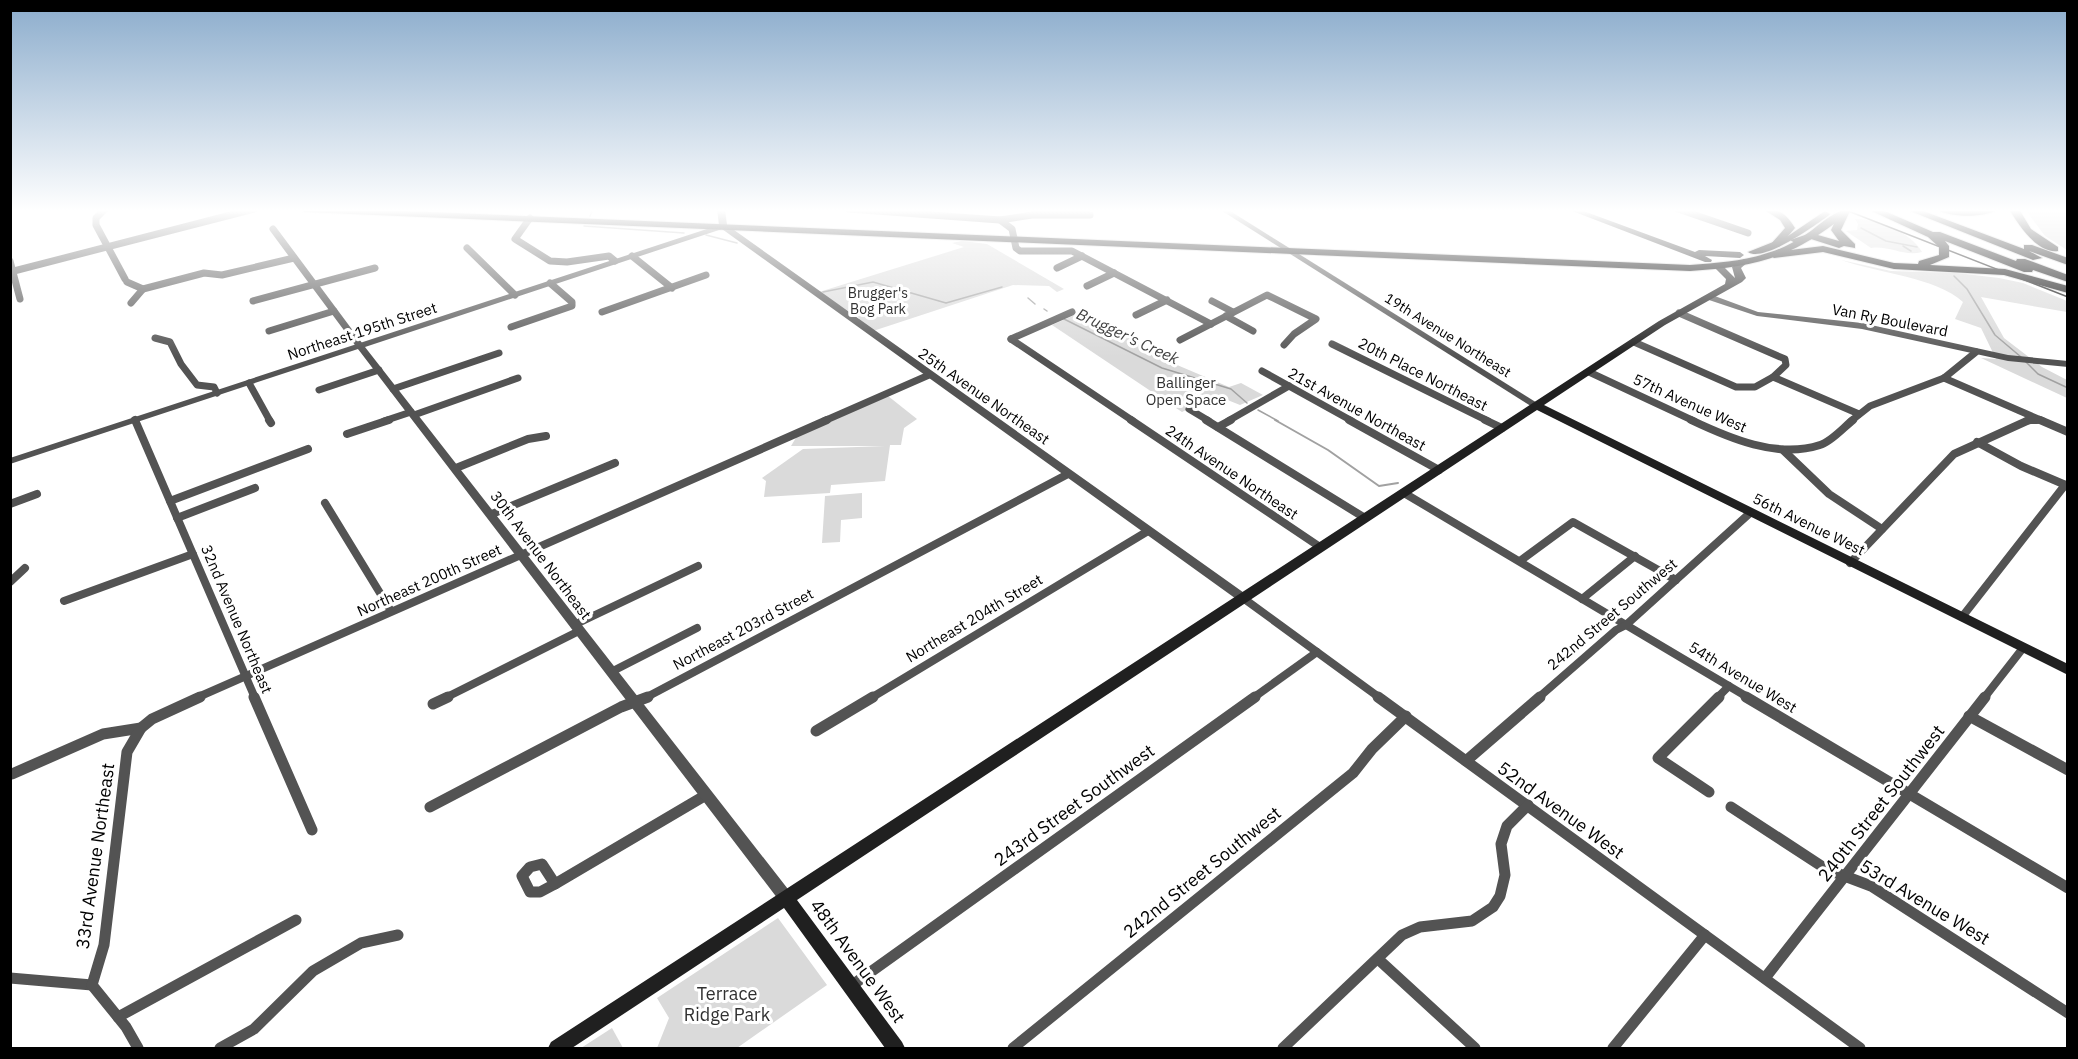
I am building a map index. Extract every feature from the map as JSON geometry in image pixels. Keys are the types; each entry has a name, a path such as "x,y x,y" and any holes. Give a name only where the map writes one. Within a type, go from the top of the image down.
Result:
{"highway":[{"path":"1863,258 1901,267 2005,272 2067,287"},
{"path":"1884,258 1896,262 1935,262 1941,258"},
{"path":"1885,258 1896,262"},
{"path":"1996,258 2067,287"},
{"path":"2011,258 2067,279"},
{"path":"2039,258 2067,269"}],"main road":[{"path":"1513,258 1599,262 1742,259"},
{"path":"1684,262 1688,258"},
{"path":"1704,258 1718,266 1731,278 1725,288"},
{"path":"1737,258 1742,259"},
{"path":"1599,262 1657,267 1718,266 1745,258"},
{"path":"1718,266 1742,259"},
{"path":"557,1048 1634,342 1741,278 1736,267 1742,259"},
{"path":"1657,267 1702,265 1708,260"},
{"name":"56th Avenue West","path":"1537,406 2067,670"},
{"name":"48th Avenue West","path":"786,898 896,1048"}],"street":[{"path":"11,272 64,258"},
{"path":"114,258 126,280 143,289"},
{"path":"131,303 143,289 196,275 231,274 292,258"},
{"name":"30th Avenue Northeast","path":"294,258 393,389 492,514 576,628 786,898"},
{"path":"478,258 515,295"},
{"path":"547,258 571,261 591,258"},
{"path":"612,258 615,261"},
{"name":"Northeast 195th Street","path":"10,461 624,258"},
{"path":"635,258 672,288"},
{"name":"25th Avenue Northeast","path":"768,258 1243,598"},
{"path":"1057,268 1077,258"},
{"path":"1087,258 1211,324"},
{"name":"19th Avenue Northeast","path":"1300,258 1537,406"},
{"path":"10,261 11,272 20,299"},
{"path":"253,301 375,268"},
{"path":"1087,286 1114,273"},
{"path":"602,312 706,275"},
{"path":"511,327 572,306 572,302 550,283"},
{"path":"1725,288 1729,302 1744,311"},
{"path":"1180,340 1268,295 1316,319 1294,334 1284,345"},
{"name":"Van Ry Boulevard","path":"1709,297 1744,311 1862,326 2008,358 2067,364"},
{"path":"1136,315 1167,300"},
{"path":"1212,301 1233,312"},
{"path":"269,332 334,310"},
{"name":"24th Avenue Northeast","path":"1072,312 1011,339 1320,548"},
{"path":"1634,342 1736,387 1749,389 1759,387 1786,365 1785,359 1679,313"},
{"path":"1226,316 1253,331"},
{"path":"155,338 170,342 181,364 197,385 214,387 217,393"},
{"name":"20th Place Northeast","path":"1332,344 1502,428"},
{"path":"1783,450 1822,445 1870,406 1944,378 1976,352"},
{"path":"393,389 499,353"},
{"path":"319,390 379,370"},
{"name":"21st Avenue Northeast","path":"1262,371 1439,470"},
{"name":"57th Avenue West","path":"1589,372 1726,436 1783,450"},
{"name":"Northeast 200th Street","path":"141,728 166,710 928,375"},
{"path":"1773,377 1859,414"},
{"path":"347,434 518,378"},
{"path":"1944,378 2067,432"},
{"path":"249,382 271,423"},
{"path":"1218,427 1289,386"},
{"path":"1189,409 1365,518"},
{"name":"32nd Avenue Northeast","path":"135,420 312,830"},
{"path":"1850,563 1954,454 2029,420 2037,420"},
{"path":"456,468 528,439 546,436"},
{"path":"1962,617 2066,485 2021,466 1977,442"},
{"path":"170,501 308,449"},
{"path":"1783,450 1801,471 1832,499 1882,529"},
{"path":"492,514 615,463"},
{"name":"Northeast 203rd Street","path":"430,807 621,707 635,703 719,661 773,629 1068,474"},
{"path":"177,518 255,488"},
{"name":"54th Avenue West","path":"1404,493 2067,888"},
{"path":"10,504 37,494"},
{"path":"325,503 391,611"},
{"name":"242nd Street Southwest","path":"1466,761 1607,637 1626,625 1750,513"},
{"path":"1520,561 1573,522 1676,580"},
{"name":"Northeast 204th Street","path":"816,731 1148,531"},
{"path":"64,601 192,554"},
{"path":"1582,599 1635,556"},
{"path":"433,704 698,566"},
{"path":"10,582 25,568"},
{"name":"52nd Avenue West","path":"1243,598 1860,1048"},
{"path":"611,672 697,628"},
{"name":"240th Street Southwest","path":"1766,978 2023,648"},
{"name":"243rd Street Southwest","path":"851,986 1317,652"},
{"path":"1709,792 1658,758 1729,686"},
{"name":"242nd Street Southwest","path":"1013,1048 1353,773 1372,749 1406,716"},
{"path":"1969,716 2067,770"},
{"path":"12,774 103,734 141,728"},
{"name":"33rd Avenue Northeast","path":"92,985 104,945 127,752 141,728"},
{"path":"555,884 706,795"},
{"path":"1283,1048 1402,935 1420,927 1472,921 1493,907 1500,896 1505,875 1501,844 1507,826 1528,805"},
{"name":"53rd Avenue West","path":"1731,807 1826,869 1871,886 2067,1013"},
{"path":"118,1017 296,920"},
{"path":"220,1048 254,1029 313,971 361,944 398,934"},
{"path":"1613,1048 1705,935"},
{"path":"1378,959 1475,1048"},
{"path":"10,978 92,985 118,1017 138,1048"}],"green space":[{"name":"Brugger's Bog Park","path":"927,258 1012,258 1064,289 1057,292 1049,286 1013,285 873,331 859,321 859,318 819,292"},
{"path":"1841,260 1891,271 1957,273 1999,278 2023,283 2067,301 2067,312 1981,297 2004,338 2042,367 2067,380 2067,398 1981,358 1996,359 1981,328 1955,319 1963,302 1951,294 1922,281"},
{"name":"Ballinger Open Space","path":"1086,310 1170,362 1229,387 1241,383 1263,395 1240,405 1215,395 1182,412 1052,325"},
{"path":"888,396 917,419 904,428 901,445 890,445 885,481 831,485 830,493 764,497 766,481 762,478 803,449 885,446 791,446 797,436"},
{"path":"862,493 862,518 841,520 840,542 822,543 825,496"},
{"name":"Terrace Ridge Park","path":"778,918 827,985 737,1048 657,1048 669,1018 657,998"},
{"path":"612,1028 623,1048 581,1048"}],"waterway":[{"path":"1954,276 1967,289 1995,335 2021,357"},
{"name":"Brugger's Creek","path":"823,292 873,282 946,303 1002,287"},
{"name":"Brugger's Creek","path":"1028,298 1035,304"},
{"name":"Brugger's Creek","path":"1064,319 1162,368 1231,389 1247,403"},
{"path":"2025,361 2038,374 2068,388"},
{"name":"Brugger's Creek","path":"1258,410 1278,421"},
{"name":"Brugger's Creek","path":"1275,420 1328,450 1379,486 1398,483"}],"tram line":[{"path":"1969,258 2068,297"}]}
